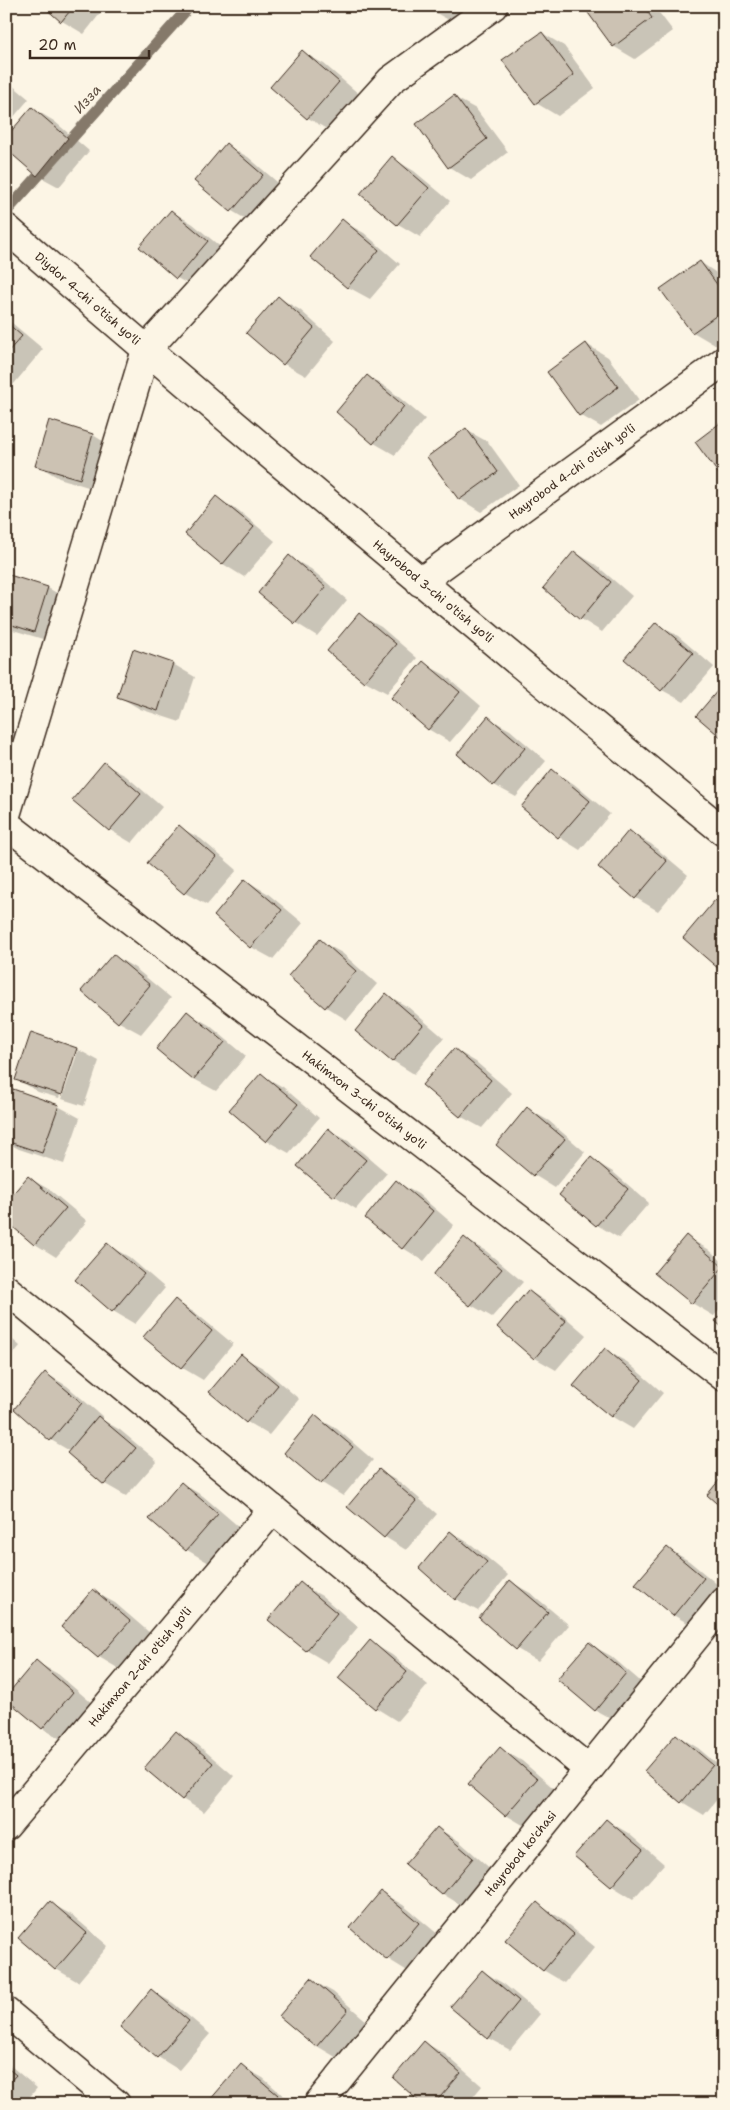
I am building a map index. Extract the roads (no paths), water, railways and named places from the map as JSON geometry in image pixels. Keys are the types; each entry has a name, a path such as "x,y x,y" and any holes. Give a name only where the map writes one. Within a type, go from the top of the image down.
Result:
{"street":[{"path":"6,815 146,350 391,80 493,6"},
{"name":"Diydor 4-chi o'tish yo'li","path":"6,228 146,350"},
{"name":"Hayrobod 3-chi o'tish yo'li","path":"146,350 420,582 724,832"},
{"name":"Hayrobod 4-chi o'tish yo'li","path":"420,582 724,361"},
{"name":"Hakimxon 3-chi o'tish yo'li","path":"6,824 724,1377"},
{"path":"6,1289 588,1769"},
{"name":"Hakimxon 2-chi o'tish yo'li","path":"6,1826 274,1509"},
{"name":"Hayrobod ko'chasi","path":"318,2104 724,1602"},
{"path":"6,2012 116,2104"}],"waterway":[{"name":"Изза","path":"6,212 190,6"}]}
